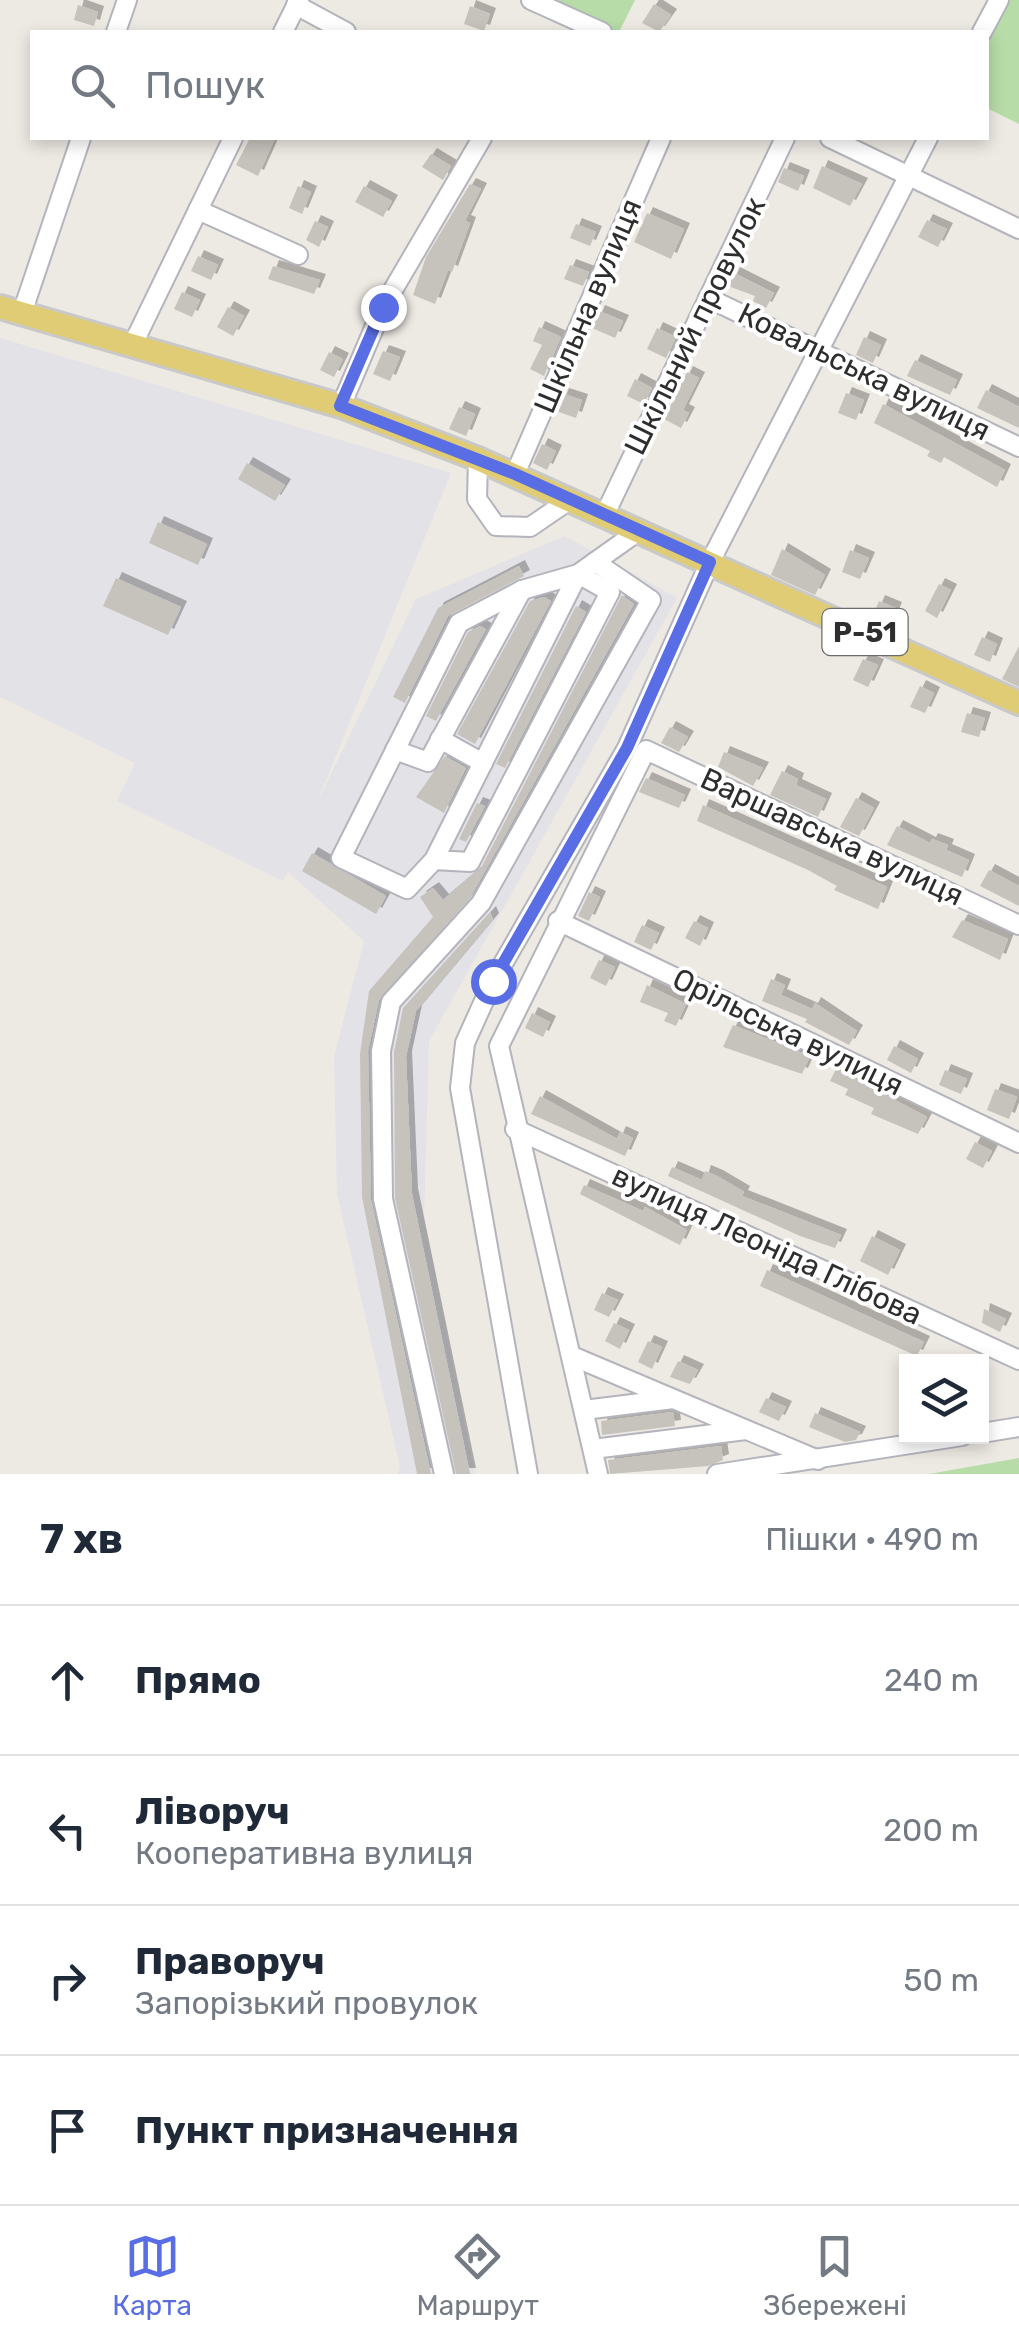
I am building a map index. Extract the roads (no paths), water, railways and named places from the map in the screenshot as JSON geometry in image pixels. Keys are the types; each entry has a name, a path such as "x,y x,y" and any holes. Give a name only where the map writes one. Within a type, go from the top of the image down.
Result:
{"main road":[{"name":"Р-51","path":"11,310 340,406 478,459 1019,702"}],"street":[{"path":"117,30 127,0"},
{"path":"531,0 598,30"},
{"path":"983,30 999,0"},
{"path":"284,30 297,3 343,30"},
{"path":"11,310 80,140"},
{"path":"132,346 231,140"},
{"path":"340,406 383,307 481,140"},
{"name":"Шкільна вулиця","path":"515,474 660,140"},
{"name":"Шкільний провулок","path":"605,514 784,140"},
{"path":"834,140 1019,229"},
{"path":"528,1474 460,1088 465,1043 493,981 627,748 710,562 927,140"},
{"path":"198,210 298,256"},
{"name":"Ковальська вулиця","path":"708,298 820,348 1019,447"},
{"path":"478,459 477,499 496,526 530,527 571,499"},
{"path":"578,574 434,860 407,888 341,858 459,623 522,590 578,574 640,530"},
{"path":"444,1474 383,1199 380,1051 391,1002 481,903 651,600 595,562"},
{"path":"434,860 470,862 610,592 578,574"},
{"path":"396,750 428,762 522,590"},
{"path":"440,739 483,762"},
{"name":"Варшавська вулиця","path":"558,921 646,750 1019,924"},
{"path":"558,921 499,1046 598,1474"},
{"name":"Орільська вулиця","path":"558,921 1019,1143"},
{"name":"вулиця Леоніда Глібова","path":"515,1128 1019,1360"},
{"path":"572,1356 818,1460"},
{"path":"584,1410 676,1399"},
{"path":"989,1432 1019,1427"},
{"path":"593,1449 747,1430"},
{"path":"717,1474 914,1444"}]}
